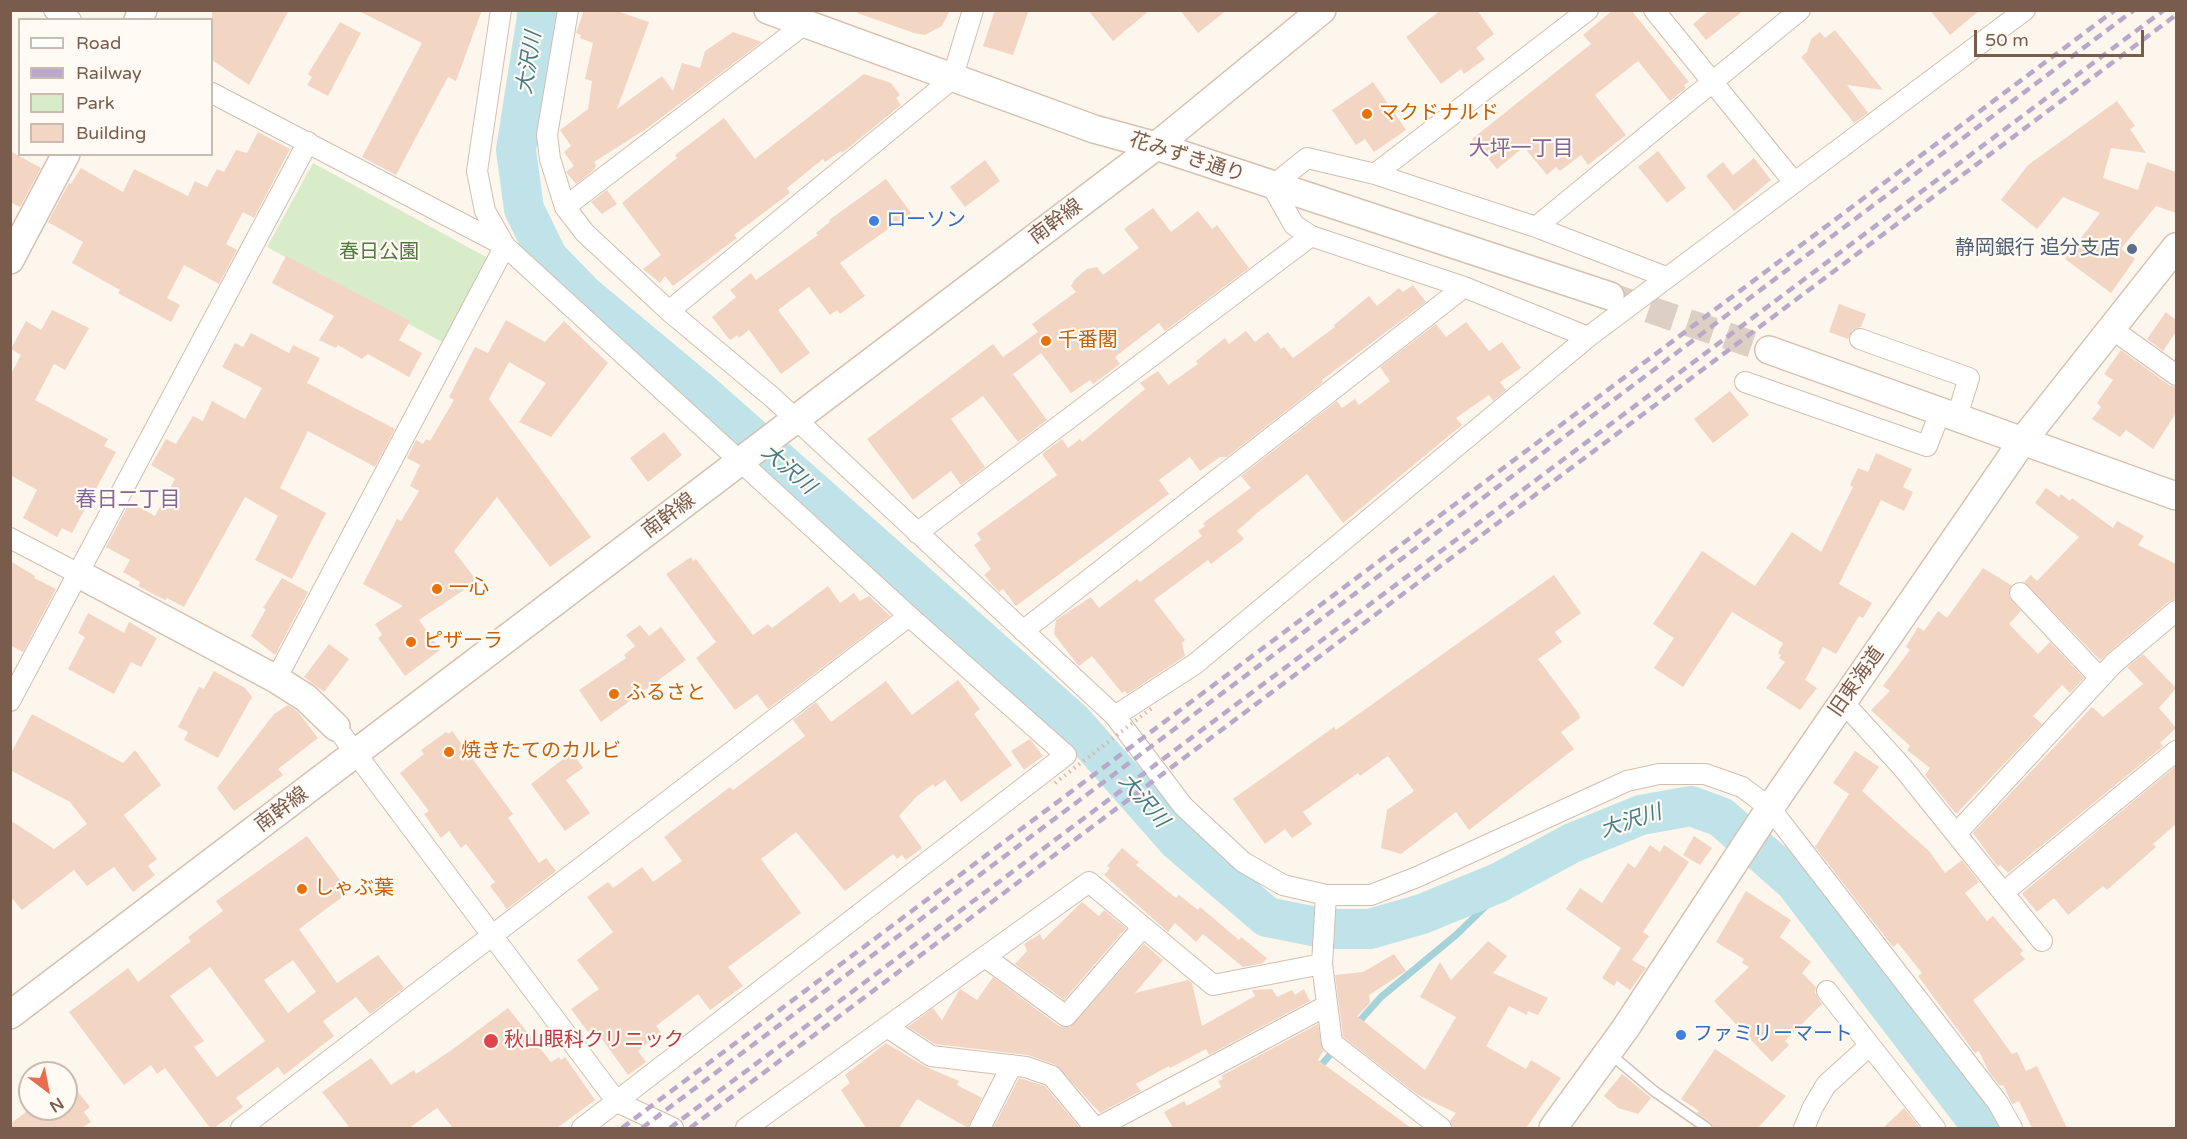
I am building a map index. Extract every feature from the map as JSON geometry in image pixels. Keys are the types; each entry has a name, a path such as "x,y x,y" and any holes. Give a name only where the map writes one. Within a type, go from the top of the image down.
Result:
{"street":[{"path":"54,10 68,18"},
{"path":"501,10 477,171 485,211 505,246"},
{"path":"568,10 547,135 550,159 565,207 585,233 917,533 1115,716 1183,806 1243,862 1283,885 1326,895 1371,895 1417,877 1627,781 1659,774 1705,774 1742,787 1770,808 1998,1103 2012,1128"},
{"name":"花みずき通り","path":"768,10 1094,129 1156,146 1610,296"},
{"path":"669,311 952,79 973,10"},
{"name":"南幹線","path":"10,1015 1156,146 1322,10"},
{"path":"1375,174 1588,10"},
{"path":"1654,10 1793,181"},
{"path":"1536,227 1800,10"},
{"path":"1115,716 1195,664 1588,337 1793,181 2025,10"},
{"path":"565,207 806,23"},
{"path":"213,94 505,246 744,458 909,616 1066,755 582,1128"},
{"path":"10,701 308,142"},
{"path":"10,260 65,156"},
{"path":"1588,337 1464,287 1311,236 1294,225 1272,186 1307,158 1375,174 1536,227 1666,278"},
{"path":"917,533 1311,236"},
{"path":"276,679 505,246"},
{"name":"旧東海道","path":"1552,1128 1608,1052 1770,808 2024,439 2176,247"},
{"path":"1023,631 1464,287"},
{"path":"2112,329 2176,375"},
{"path":"1745,382 1927,446 1969,378 1860,339"},
{"path":"1769,350 2024,439 2176,496"},
{"path":"10,538 276,679 306,698 336,727 617,1102 673,1128"},
{"path":"2020,593 2100,678"},
{"path":"1956,834 2100,678 2176,611"},
{"path":"241,1128 909,616"},
{"path":"1843,702 1878,739 2042,941"},
{"path":"2003,893 2176,751"},
{"path":"746,1128 1089,882 1213,985 1322,964"},
{"path":"1326,895 1322,964 1332,1043 1441,1128"},
{"path":"985,957 1066,1016 1143,927"},
{"path":"1827,991 1935,1128"},
{"path":"887,1027 931,1056 1012,1065 1052,1076 1096,1128 1326,1006"},
{"path":"1804,1128 1826,1085 1869,1046"},
{"path":"980,1128 1012,1065"}],"lane":[{"path":"1608,1052 1654,1091 1707,1128"}],"path":[{"path":"1055,783 1152,708"}],"green space":[{"name":"春日公園","path":"313,163 490,259 444,343 267,247"}],"building":[{"path":"212,10 289,10 249,85 213,61"},
{"path":"357,10 482,10 456,81 448,77 396,175 362,157 422,43"},
{"path":"584,10 614,10 649,22 617,109 662,76 673,91 682,63 700,68 705,51 733,32 762,42 646,129 594,162 596,165 594,170 576,184 566,172 574,166 564,152 571,146 560,130 588,109 592,81 585,79 593,43 580,38 581,35 576,33"},
{"path":"858,10 950,10 942,26 925,35 857,13"},
{"path":"995,10 1029,10 1013,55 983,46"},
{"path":"1088,10 1150,10 1113,41"},
{"path":"1180,10 1227,10 1198,33"},
{"path":"1441,10 1477,10 1494,34 1476,48 1485,59 1464,74 1461,69 1441,84 1406,37"},
{"path":"1613,10 1631,10 1689,82 1684,85 1686,88 1670,101 1638,61 1595,95 1626,135 1588,165 1581,155 1560,171 1556,167 1547,175 1524,147 1497,169 1472,139 1591,44 1583,35"},
{"path":"1710,10 1744,10 1706,40 1693,24"},
{"path":"1930,10 1980,10 1950,35"},
{"path":"340,22 361,33 328,96 307,85 312,77 308,74"},
{"path":"1835,30 1883,90 1847,85 1868,113 1854,123 1801,57 1807,52 1811,39 1820,32 1825,38"},
{"path":"864,74 891,83 900,95 896,98 901,105 842,153 841,151 825,162 823,159 787,188 790,193 734,235 737,238 673,286 665,276 660,283 643,269 661,255 622,203 677,158 675,155 724,118 755,159"},
{"path":"1373,82 1406,130 1374,152 1365,139 1356,145 1332,110"},
{"path":"2117,101 2135,126 2130,129 2146,153 2111,148 2103,178 2138,190 2147,162 2176,172 2176,213 2156,206 2121,249 2135,259 2111,293 2065,259 2100,213 2063,197 2037,229 2001,200 2028,165"},
{"path":"258,132 290,149 254,218 243,212 226,244 237,250 219,284 184,265 167,298 180,305 171,322 118,293 120,290 72,263 83,242 48,222 69,183 71,184 81,168 123,192 134,169 188,196 195,181 207,187 217,169 224,172 236,150 247,153"},
{"path":"10,151 41,168 20,207 10,202"},
{"path":"1658,151 1686,188 1667,203 1638,167"},
{"path":"1754,158 1771,180 1734,211 1706,176 1723,162 1733,175"},
{"path":"985,160 1000,181 965,207 950,187"},
{"path":"886,179 911,213 840,263 865,296 840,314 837,310 830,315 809,287 778,310 810,353 781,374 749,330 739,338 737,335 731,340 728,338 712,317 736,297 730,290 751,273 756,280 818,235 816,233 830,222 829,220"},
{"path":"607,190 617,204 602,214 591,202"},
{"path":"1153,208 1171,232 1198,211 1212,229 1217,225 1249,268 1165,331 1159,323 1115,357 1120,364 1093,384 1090,380 1071,393 1041,353 1013,374 1047,420 1018,442 983,396 951,419 985,467 961,485 951,471 913,500 867,439 993,344 1003,357 1038,332 1032,324 1076,292 1071,286 1075,279 1087,269 1097,267 1103,275 1139,248 1124,229"},
{"path":"286,256 410,321 399,340 422,353 409,377 368,354 362,359 338,345 336,348 319,340 334,316 272,283"},
{"path":"1413,285 1426,302 1322,380 1323,382 1227,457 1220,457 1200,471 1190,457 1159,480 1169,494 1016,606 1003,589 999,592 984,575 991,569 974,545 981,540 977,533 1057,475 1042,454 1062,439 1068,448 1080,439 1082,442 1145,389 1140,383 1158,371 1168,385 1198,364 1196,361 1225,338 1229,344 1246,331 1255,342 1268,332 1281,349 1284,347 1293,358 1335,327 1334,325 1369,296 1377,306 1399,288 1403,292"},
{"path":"1839,304 1866,314 1861,327 1852,330 1848,339 1829,332"},
{"path":"52,310 89,328 65,370 54,364 35,400 108,439 104,446 116,452 72,533 62,528 57,537 23,518 37,490 10,475 10,376 21,355 11,349 26,321 41,330"},
{"path":"2166,312 2176,320 2176,332 2163,351 2147,339"},
{"path":"506,320 545,342 564,321 608,363 551,437 519,422 546,383 509,362 489,399 591,537 550,567 497,497 454,551 477,581 419,620 440,650 405,676 378,638 382,635 375,624 403,606 363,584 397,519 401,521 419,491 410,486 420,465 407,458 416,440 423,444 426,439 430,441 454,400 449,397 475,347 488,353"},
{"path":"1466,322 1489,351 1502,342 1521,368 1500,382 1506,390 1493,401 1489,395 1456,418 1462,425 1343,523 1307,474 1257,513 1237,531 1244,539 1211,564 1208,560 1154,600 1185,640 1182,643 1185,656 1127,694 1125,691 1122,693 1092,656 1079,666 1077,664 1054,634 1056,620 1091,597 1099,608 1137,579 1140,582 1202,536 1198,531 1205,526 1203,523 1251,488 1241,476 1337,401 1342,408 1355,399 1359,405 1390,381 1380,367 1436,324 1446,337"},
{"path":"251,333 289,353 293,345 320,358 307,383 395,429 375,467 308,431 280,488 326,513 292,579 255,560 278,516 245,497 184,607 138,586 140,582 123,572 130,560 106,547 130,502 155,516 175,479 151,465 166,439 176,444 193,416 203,421 212,401 245,419 262,388 222,367 235,343 243,347"},
{"path":"2121,350 2169,385 2176,387 2176,413 2153,449 2126,430 2120,437 2092,419 2101,407 2097,403 2113,380 2104,374"},
{"path":"1730,391 1749,415 1713,443 1694,419"},
{"path":"664,432 682,455 648,482 630,458"},
{"path":"1876,453 1912,469 1903,487 1913,492 1904,511 1881,500 1839,584 1872,603 1863,618 1859,616 1836,654 1823,647 1805,680 1817,688 1800,710 1766,688 1785,662 1779,658 1781,655 1778,653 1783,643 1732,612 1683,687 1654,668 1674,638 1653,624 1702,551 1755,586 1792,532 1821,552 1853,487 1850,485 1858,468 1868,472"},
{"path":"2046,488 2059,497 2061,494 2070,501 2072,498 2113,528 2117,521 2144,536 2138,545 2176,564 2176,599 2168,602 2100,660 2024,582 2031,575 2037,581 2079,537 2035,503"},
{"path":"691,557 693,561 696,559 753,635 768,624 772,628 828,586 840,603 854,593 860,601 869,596 890,616 768,709 757,694 735,710 696,658 716,642 666,574"},
{"path":"10,561 35,576 34,578 56,589 23,652 10,645"},
{"path":"1983,568 2011,585 2009,596 2021,611 2009,624 2038,654 2050,642 2084,678 2070,693 2062,685 2033,716 2042,724 1956,814 1925,775 1930,768 1907,750 1910,746 1871,710 1890,691 1883,686 1910,650 1906,647 1918,627 1924,631 1938,611 1947,618"},
{"path":"1554,575 1581,613 1555,632 1562,642 1538,659 1579,714 1580,718 1561,732 1574,749 1469,830 1456,812 1401,854 1381,848 1387,810 1414,791 1388,756 1360,776 1358,773 1303,812 1312,824 1292,838 1285,829 1265,844 1233,799 1334,727 1336,730"},
{"path":"282,578 308,592 275,655 251,636 266,609 263,608"},
{"path":"88,613 124,633 129,622 157,638 141,667 131,662 114,694 68,669 85,637 78,633"},
{"path":"640,625 649,636 661,627 686,660 601,722 579,690 626,658 624,655 635,646 626,635"},
{"path":"329,644 349,659 324,692 304,677"},
{"path":"2143,654 2176,688 2159,708 2176,728 2160,743 2163,746 2008,873 2000,865 1998,867 1973,833 2092,707 2103,717 2143,684 2127,667"},
{"path":"214,671 245,688 252,697 218,758 184,740 188,732 178,727 199,687 204,689"},
{"path":"958,680 980,709 974,714 1012,765 961,802 945,780 935,787 933,784 916,797 899,816 922,848 906,860 902,855 897,859 893,854 845,891 796,832 761,859 801,913 728,967 743,986 710,1010 698,994 656,1026 661,1032 638,1051 646,1062 628,1075 594,1028 588,1032 571,1009 599,989 577,960 613,932 587,897 608,882 613,888 642,867 653,882 682,861 664,837 730,787 733,790 805,736 793,720 816,702 831,722 886,681 912,715"},
{"path":"288,705 298,712 318,738 278,769 283,775 234,811 217,788 274,714"},
{"path":"32,714 123,763 135,750 161,785 124,815 157,859 148,866 155,875 133,892 114,867 87,886 74,870 22,910 10,896 10,820 54,849 87,824 70,802 10,770 10,755"},
{"path":"452,731 513,814 508,818 539,863 546,858 556,871 507,909 490,886 495,882 466,844 461,848 449,831 441,838 424,814 429,811 400,773 424,754 421,750 446,732 449,734"},
{"path":"1030,739 1043,756 1024,770 1011,751"},
{"path":"1855,751 1879,767 1862,791 1929,851 1945,873 1962,860 1979,882 1965,893 1987,921 1993,916 2023,951 2020,954 2025,959 1973,1000 2012,1054 2017,1052 2026,1071 2037,1066 2067,1128 2032,1128 2019,1101 2012,1104 2003,1085 2000,1086 1989,1072 1979,1051 1975,1053 1918,976 1922,973 1898,943 1893,947 1815,847 1849,794 1833,783"},
{"path":"572,752 583,768 566,780 590,813 565,831 531,784"},
{"path":"2176,766 2176,824 2153,844 2156,847 2107,890 2103,886 2068,915 2054,898 2037,912 2022,894"},
{"path":"307,836 349,892 299,929 337,983 378,955 404,988 370,1014 356,997 323,1021 334,1036 284,1075 278,1067 236,1098 243,1107 214,1128 210,1128 165,1068 157,1074 151,1065 124,1085 69,1012 128,968 138,982 191,941 188,937 223,911 216,901","holes":["293,960 316,992 288,1013 264,980","210,967 265,1041 217,1077 194,1047 204,1041 170,996"]},
{"path":"1694,836 1712,848 1700,865 1683,855"},
{"path":"1650,845 1660,852 1664,845 1689,862 1643,932 1649,936 1632,960 1646,968 1630,990 1617,981 1614,986 1602,978 1621,948 1566,909 1580,888 1602,903 1628,863 1635,868"},
{"path":"1122,848 1139,862 1136,865 1176,898 1179,895 1198,910 1200,907 1239,940 1241,937 1267,958 1263,963 1243,967 1203,934 1196,942 1175,923 1168,932 1104,875 1110,868 1107,866"},
{"path":"1746,891 1791,920 1780,937 1811,962 1802,973 1816,987 1815,993 1822,1004 1785,1041 1789,1045 1772,1062 1714,1001 1749,967 1742,963 1744,959 1716,942"},
{"path":"1082,902 1099,916 1104,910 1126,928 1064,1000 1015,964 1027,951 1024,944 1040,934 1043,940"},
{"path":"1488,941 1507,956 1493,973 1548,998 1538,1015 1528,1011 1527,1015 1509,1006 1486,1046 1526,1069 1531,1060 1561,1078 1526,1128 1453,1128 1450,1121 1456,1113 1418,1095 1343,1037 1335,975 1363,972 1394,954 1406,971 1369,995 1370,1003 1357,1016 1425,1070 1456,1017 1420,997 1440,962 1451,980"},
{"path":"1144,944 1163,960 1135,993 1188,980 1192,983 1202,1026 1255,996 1252,990 1272,989 1277,997 1292,990 1295,995 1304,989 1310,1001 1209,1055 1206,1049 1170,1068 1169,1066 1136,1084 1141,1091 1100,1113 1056,1065 1028,1055 935,1044 908,1027 933,1008 942,1020 960,989 977,1000 993,977 1059,1026 1070,1027"},
{"path":"508,1008 551,1062 559,1057 561,1060 565,1057 595,1100 557,1128 453,1128 437,1108 409,1128 350,1128 322,1092 371,1058 391,1085 414,1070 416,1074"},
{"path":"1318,1024 1323,1051 1318,1060 1411,1128 1173,1128 1164,1112 1184,1101 1187,1106 1221,1087 1218,1081 1223,1079 1221,1076"},
{"path":"886,1043 924,1066 959,1081 957,1085 982,1098 968,1128 917,1099 899,1128 866,1128 841,1090 850,1083 845,1075"},
{"path":"1715,1049 1786,1096 1758,1128 1714,1128 1697,1113 1699,1111 1681,1099"},
{"path":"1622,1074 1651,1098 1638,1114 1618,1108 1604,1096"},
{"path":"1019,1078 1045,1086 1080,1128 993,1128"},
{"path":"78,1092 90,1107 84,1112 91,1122 82,1128 10,1128 10,1124 18,1118 18,1121 78,1121"},
{"path":"1904,1108 1920,1128 1883,1128"}],"waterway":[{"name":"大沢川","path":"538,10 516,150 524,209 548,258 583,294 697,389 1073,722 1178,841 1267,917 1327,929 1370,929 1422,914 1498,883 1572,843 1641,815 1691,806 1721,817 1795,882 1983,1128"},
{"path":"1356,1025 1381,997 1456,935 1524,869"},
{"path":"1317,1070 1335,1049"}],"tunnel":[{"path":"1610,296 1769,350"}],"railway":[{"path":"622,1128 2115,10"},
{"path":"642,1128 2134,10"},
{"path":"670,1128 2164,10"},
{"path":"690,1128 2176,15"}],"place":[{"name":"マクドナルド","path":"1367,114"},
{"name":"ローソン","path":"874,221"},
{"name":"静岡銀行 追分支店","path":"2132,249"},
{"name":"千番閣","path":"1046,341"},
{"name":"一心","path":"437,589"},
{"name":"ピザーラ","path":"411,642"},
{"name":"ふるさと","path":"614,694"},
{"name":"焼きたてのカルビ","path":"449,752"},
{"name":"しゃぶ葉","path":"302,889"},
{"name":"ファミリーマート","path":"1681,1035"},
{"name":"秋山眼科クリニック","path":"491,1041"}],"district":[{"name":"大坪一丁目","path":"1521,149"},
{"name":"春日二丁目","path":"128,500"}]}
